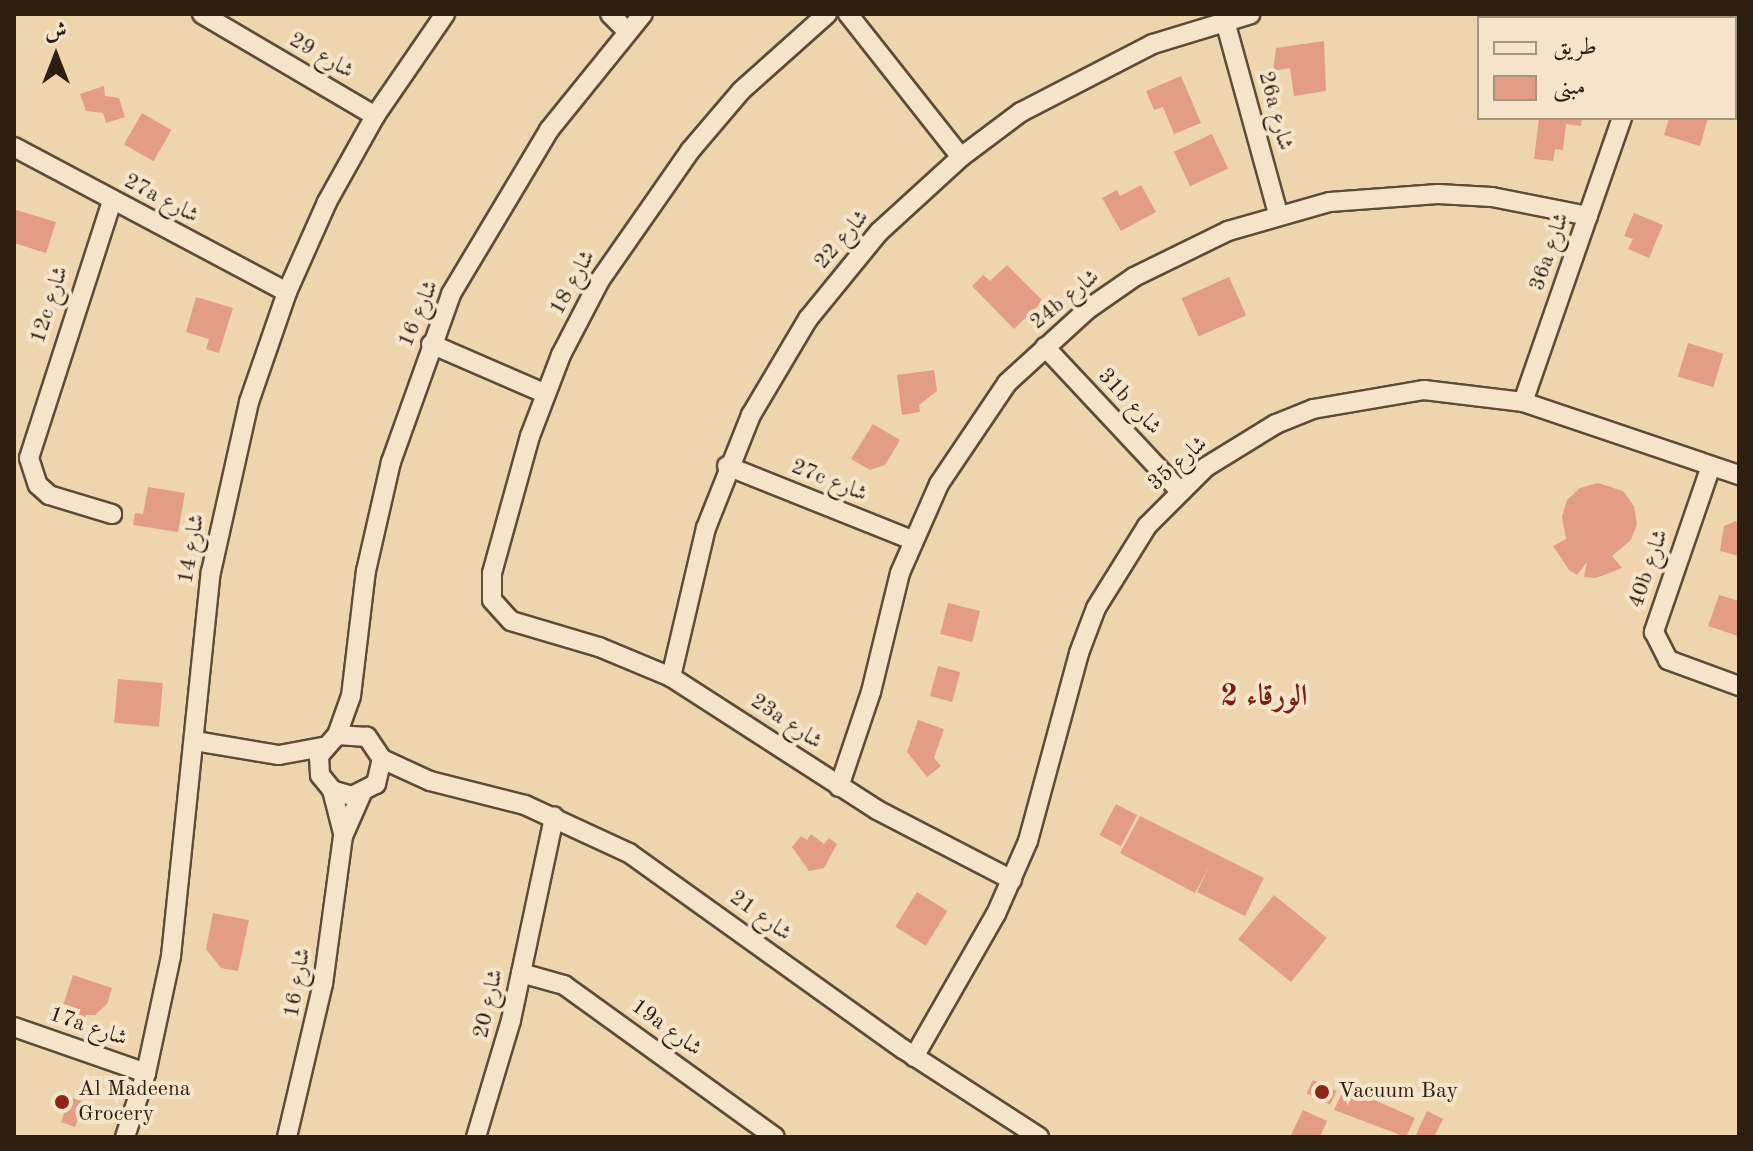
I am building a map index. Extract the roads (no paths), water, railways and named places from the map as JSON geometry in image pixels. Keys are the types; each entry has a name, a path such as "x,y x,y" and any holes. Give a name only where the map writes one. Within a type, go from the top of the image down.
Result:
{"street":[{"name":"شارع 29","path":"204,14 375,116"},
{"name":"شارع 14","path":"125,1137 146,1073 180,898 204,630 222,515 249,402 287,292 327,202 375,116 445,14"},
{"path":"610,14 632,20"},
{"name":"شارع 18","path":"524,625 499,613 489,587 546,394 600,280 643,213 741,91 827,14"},
{"path":"848,14 961,157"},
{"name":"شارع 22","path":"671,677 706,528 727,466 778,366 842,275 918,193 1021,112 1085,75 1153,44 1251,14"},
{"name":"شارع 16","path":"343,836 326,783 330,741 353,683 377,516 429,350 451,294 514,183 632,20"},
{"name":"26a شارع","path":"1225,21 1278,213"},
{"name":"36a شارع","path":"1523,402 1621,120"},
{"name":"27a شارع","path":"14,147 287,292"},
{"name":"24b شارع","path":"839,787 864,716 912,540 970,432 1007,383 1045,347 1134,277 1216,236 1278,213 1371,197 1438,194 1492,197 1588,216"},
{"name":"12c شارع","path":"112,201 29,458 38,485 49,495 112,514"},
{"name":"31b شارع","path":"1045,347 1179,490"},
{"path":"429,350 546,394"},
{"name":"شارع 35","path":"908,1053 947,999 1012,880 1041,805 1079,653 1096,608 1140,536 1179,490 1240,443 1276,424 1351,399 1435,390 1523,402 1739,475"},
{"name":"27c شارع","path":"727,466 912,540"},
{"name":"40b شارع","path":"1711,466 1654,632 1668,660 1739,686"},
{"name":"23a شارع","path":"524,625 599,647 671,677 839,787 1012,880"},
{"name":"شارع 16","path":"287,1137 323,984 343,836 382,759 367,737 353,683"},
{"path":"194,746 279,755 330,741 367,737"},
{"path":"279,755 326,783"},
{"name":"شارع 21","path":"382,759 430,781 494,795 560,820 663,875 908,1053 1039,1137"},
{"name":"شارع 21","path":"326,783 369,789 430,781"},
{"name":"شارع 20","path":"476,1137 521,973 540,879 560,820"},
{"name":"19a شارع","path":"521,973 564,985 775,1137"},
{"name":"17a شارع","path":"14,1027 146,1073"}],"place":[{"name":"Vacuum Bay","path":"1322,1092"},
{"name":"Al Madeena Grocery","path":"62,1102"}],"district":[{"name":"الورقاء 2","path":"1264,697"}]}
